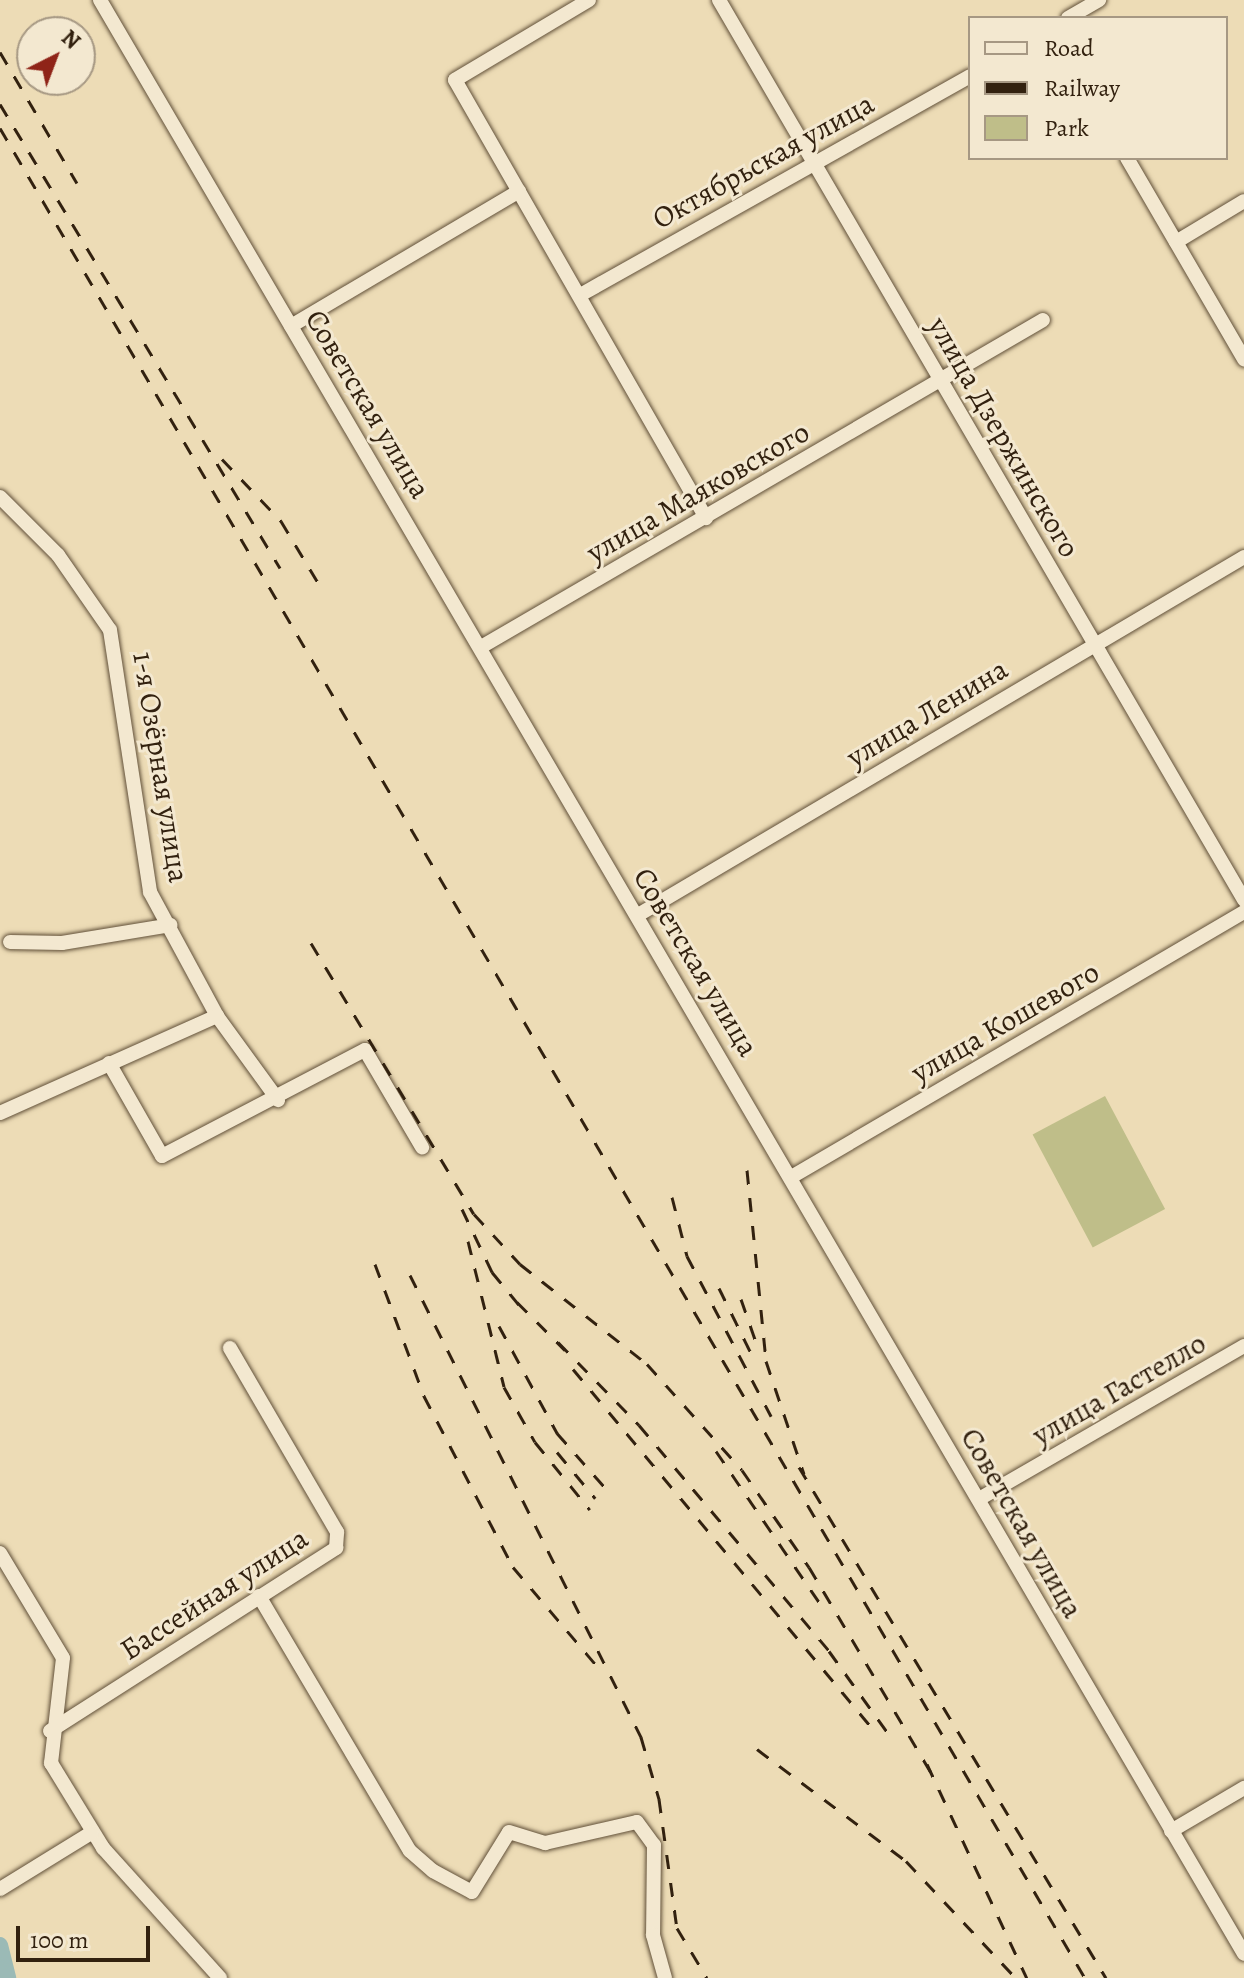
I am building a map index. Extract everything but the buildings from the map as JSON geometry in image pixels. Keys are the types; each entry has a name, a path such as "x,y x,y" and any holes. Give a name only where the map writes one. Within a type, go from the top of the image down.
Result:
{"street":[{"name":"Советская улица","path":"100,0 793,1176 1244,1954"},
{"path":"589,0 455,80 582,294 706,518"},
{"name":"улица Дзержинского","path":"719,0 810,163 940,378 1244,900"},
{"path":"1071,16 1092,2"},
{"name":"Октябрьская улица","path":"582,294 810,163 968,77"},
{"path":"1128,160 1244,359"},
{"path":"291,326 519,191"},
{"path":"1176,242 1244,201"},
{"path":"940,378 1043,320"},
{"name":"улица Маяковского","path":"481,647 706,518 940,378"},
{"name":"1-я Озёрная улица","path":"0,497 58,555 119,652 150,892 171,925 217,1016 278,1100"},
{"name":"улица Ленина","path":"638,915 1244,557"},
{"name":"улица Кошевого","path":"793,1176 1244,912"},
{"path":"10,942 62,943 171,925"},
{"path":"0,1113 217,1016"},
{"path":"109,1063 162,1156 278,1100 365,1050 422,1147"},
{"name":"улица Гастелло","path":"979,1499 1244,1346"},
{"name":"Бассейная улица","path":"50,1731 336,1548 337,1532 230,1348"},
{"path":"0,1553 63,1658 66,1673 50,1731 51,1763 91,1833 220,1978"},
{"path":"259,1596 410,1851 433,1871 472,1892 509,1832 545,1843 637,1822 654,1845 653,1935 665,1978"},
{"path":"1171,1831 1244,1788"},
{"path":"0,1889 91,1833"}],"green space":[{"path":"1105,1096 1165,1209 1093,1248 1033,1134"}],"waterway":[{"path":"0,1945 8,1978"}],"railway":[{"path":"0,52 77,183"},
{"path":"0,104 280,568"},
{"path":"0,128 1085,1978"},
{"path":"222,459 281,521 323,591"},
{"path":"311,943 474,1214 520,1264 647,1364 742,1470 809,1567 932,1774"},
{"path":"747,1170 766,1361 804,1474"},
{"path":"672,1197 687,1256 771,1416"},
{"path":"462,1209 492,1272 524,1311"},
{"path":"468,1241 504,1387 535,1442 590,1510"},
{"path":"375,1264 424,1396 513,1567 597,1666"},
{"path":"410,1275 641,1737 659,1799 677,1928 707,1978"},
{"path":"719,1288 752,1355"},
{"path":"741,1299 756,1342"},
{"path":"517,1302 565,1350"},
{"path":"499,1326 557,1433 608,1491"},
{"path":"558,1342 639,1425 829,1651 893,1740"},
{"path":"573,1369 877,1734"},
{"path":"716,1451 819,1602"},
{"path":"557,1452 595,1498"},
{"path":"799,1467 1106,1978"},
{"path":"757,1749 906,1861 1016,1978"},
{"path":"927,1764 1027,1978"}]}
